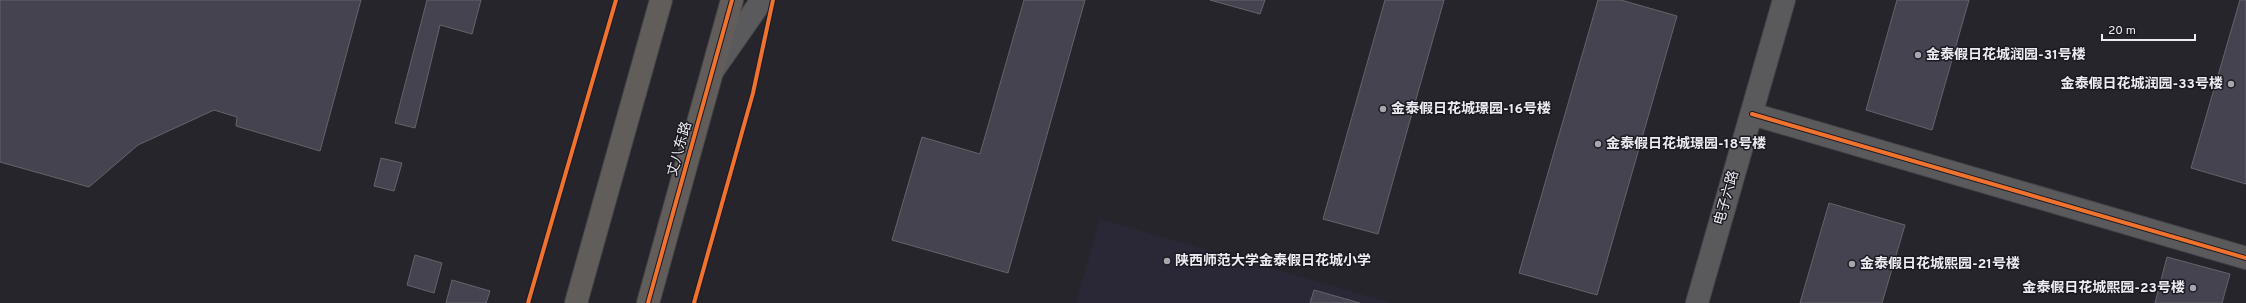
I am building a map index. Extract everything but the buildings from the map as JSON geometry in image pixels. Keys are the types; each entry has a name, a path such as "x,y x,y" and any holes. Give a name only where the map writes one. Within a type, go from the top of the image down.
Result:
{"main road":[{"path":"576,303 661,0"},
{"name":"丈八东路","path":"648,303 732,0"}],"street":[{"path":"712,72 762,0"},
{"name":"电子六路","path":"1697,303 1784,0"},
{"path":"1752,114 2246,258"}],"shaded area":[{"name":"陕西师范大学金泰假日花城小学","path":"1100,219 1391,303 1076,303"}],"cycle path":[{"path":"528,303 616,0"},
{"path":"648,303 732,0"},
{"path":"694,303 753,93 773,0"},
{"path":"1752,114 2246,258"}],"place":[{"name":"金泰·假日花城润园-31号楼","path":"1918,55"},
{"name":"金泰·假日花城润园-33号楼","path":"2231,84"},
{"name":"金泰·假日花城璟园-16号楼","path":"1383,109"},
{"name":"金泰·假日花城璟园-18号楼","path":"1598,144"},
{"name":"陕西师范大学金泰假日花城小学","path":"1167,261"},
{"name":"金泰·假日花城熙园-21号楼","path":"1852,264"},
{"name":"金泰·假日花城熙园-23号楼","path":"2193,288"}]}
